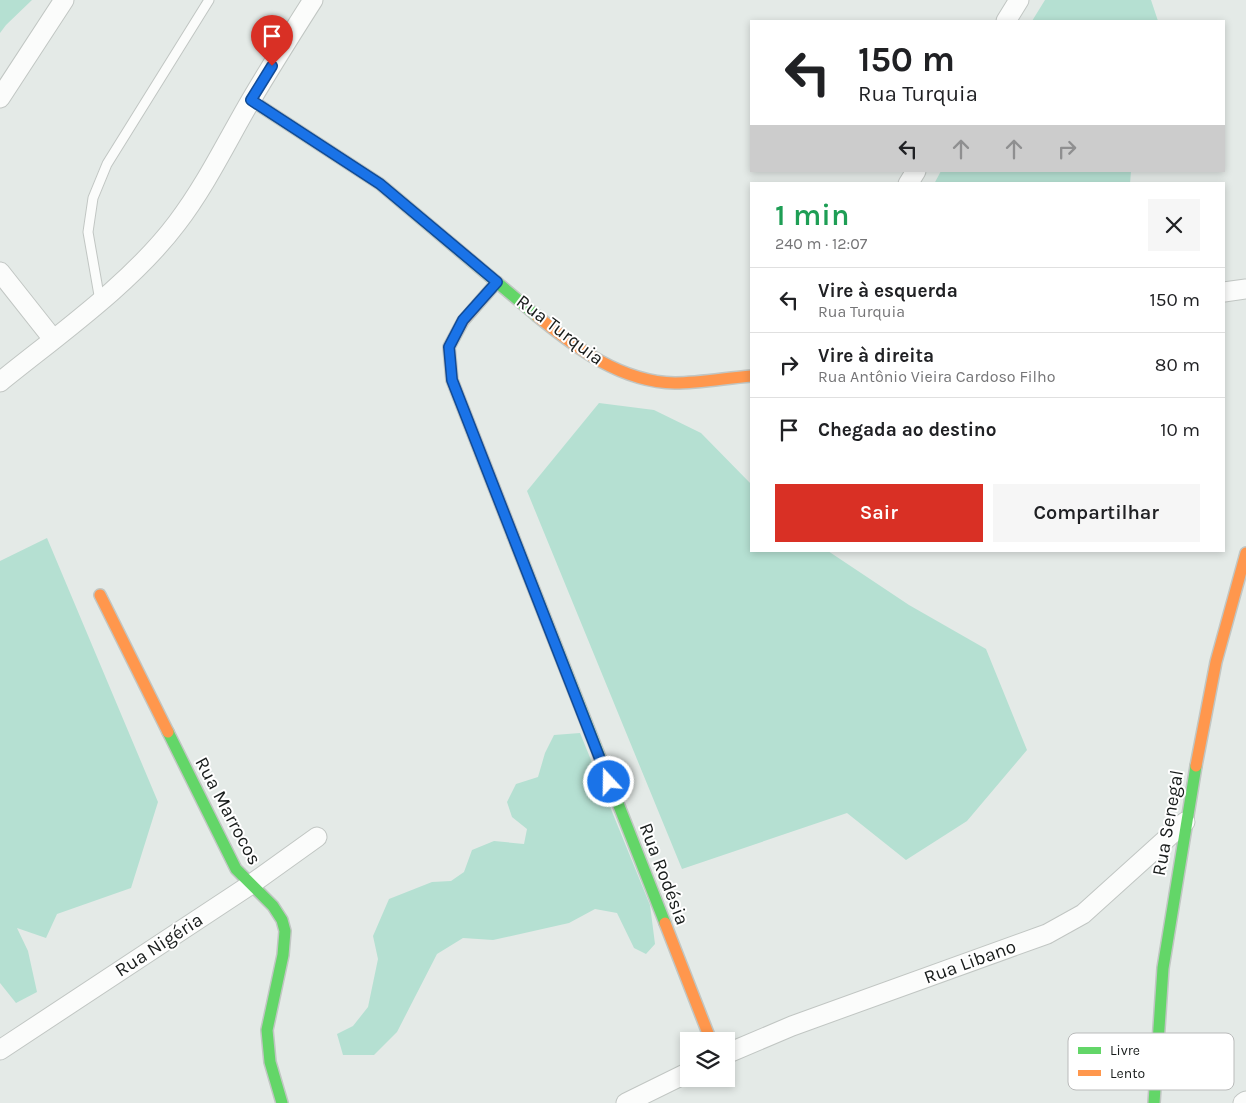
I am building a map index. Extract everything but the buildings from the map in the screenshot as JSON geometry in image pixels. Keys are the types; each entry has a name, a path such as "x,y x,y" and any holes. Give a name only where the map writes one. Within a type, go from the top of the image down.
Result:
{"street":[{"path":"0,98 64,0"},
{"path":"0,382 100,302 141,263 177,224 204,183 251,100 312,0"},
{"path":"1007,20 1019,0"},
{"name":"Rua Turquia","path":"251,100 380,184 570,343 602,364 626,374 672,383 750,376"},
{"path":"0,272 53,339"},
{"name":"Rua Rodésia","path":"497,282 463,320 449,347 452,380 707,1032"},
{"path":"1225,292 1246,289"},
{"name":"Rua Senegal","path":"1159,1033 1163,968 1185,822 1216,662 1246,553"},
{"name":"Rua Marrocos","path":"100,595 236,869 250,885 275,906 286,935 268,1022 268,1040 282,1103"},
{"name":"Rua Libano","path":"735,1050 792,1026 1047,934 1083,914 1185,822"},
{"name":"Rua Nigéria","path":"0,1050 250,885 317,837"},
{"path":"626,1103 680,1076"},
{"name":"Rua Senegal","path":"1154,1103 1155,1090"}],"lane":[{"path":"100,302 88,232 92,198 107,164 210,0"}],"green space":[{"path":"0,0 32,0 0,33"},
{"path":"1045,0 1151,0 1158,20 1033,20"},
{"path":"940,172 1131,172 1130,182 935,182"},
{"path":"599,403 654,410 701,433 750,483 750,552 830,552 909,605 986,649 1027,750 967,821 906,860 847,813 682,869 527,491"},
{"path":"47,538 158,802 131,888 57,914 46,938 17,928 28,951 37,992 16,1003 0,983 0,561"},
{"path":"580,733 650,905 655,944 646,954 634,948 617,913 595,909 569,923 493,940 463,938 437,954 397,1032 374,1055 343,1055 337,1034 353,1026 368,1007 378,959 373,936 389,899 432,882 451,881 464,872 472,850 494,841 524,844 527,829 512,817 507,802 516,784 538,777 545,753 554,735"}],"traffic: fast":[{"path":"251,100 380,184 537,316"},
{"path":"513,536 665,923"},
{"path":"168,732 236,869 273,906 282,920 285,931 283,955 267,1030 270,1062 282,1103"},
{"path":"1159,1033 1163,968 1196,766"},
{"path":"1154,1103 1155,1090"}],"traffic: slow":[{"path":"497,282 463,321 449,347 452,380 513,536"},
{"path":"537,316 567,340 600,361 636,377 675,383 750,376"},
{"path":"1196,766 1216,662 1246,553"},
{"path":"100,595 168,732"},
{"path":"665,923 707,1032"}],"route":[{"path":"272,66 251,100 380,184 497,282 463,320 449,347 452,380 609,782"}]}
